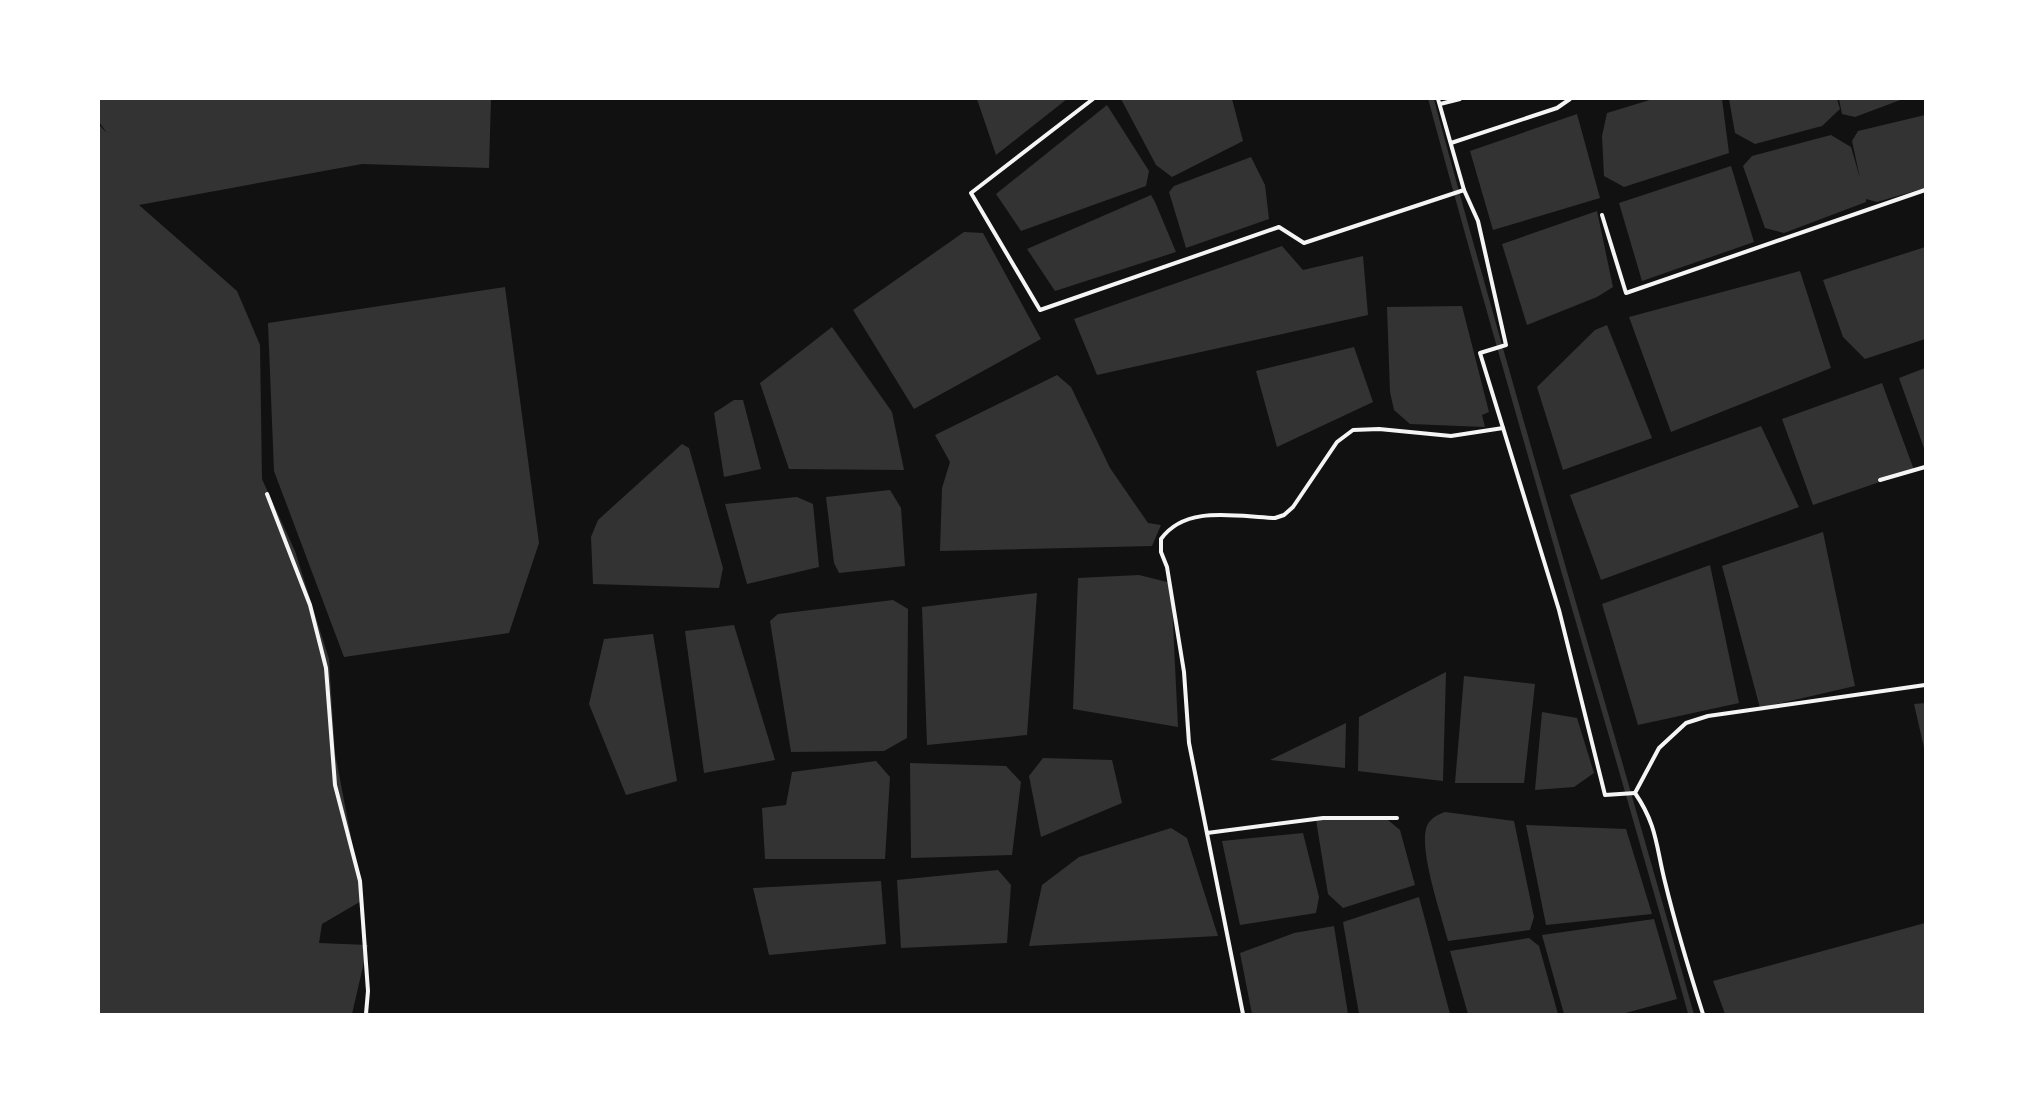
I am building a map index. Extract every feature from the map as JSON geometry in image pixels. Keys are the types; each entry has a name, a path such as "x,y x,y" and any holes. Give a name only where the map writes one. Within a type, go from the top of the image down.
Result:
{"lane":[{"path":"1093,99 971,193 1040,310 1279,227 1304,243 1464,190"},
{"path":"1438,99 1464,190 1478,220 1506,345 1480,353 1560,610 1605,795 1634,793"},
{"path":"1440,104 1460,99"},
{"path":"1451,143 1557,108 1570,99"},
{"path":"1602,215 1626,293 1925,190"},
{"path":"1243,1014 1189,743 1184,672 1167,567 1161,552 1161,539 1167,530 1178,522 1196,516 1275,518 1284,515 1292,508 1338,442 1353,430 1379,429 1451,436 1503,428"},
{"path":"1880,480 1925,467"},
{"path":"267,494 310,604 326,668 336,785 360,881 368,991 366,1014"},
{"path":"1634,793 1659,748 1686,723 1708,716 1925,685"},
{"path":"1634,793 1649,814 1654,830 1665,881 1702,1014"},
{"path":"1207,833 1323,818 1396,818"}],"shaded area":[{"path":"99,99 491,99 489,168 362,164 139,205 237,291 260,345 262,479 295,551 329,659 335,753 363,900 322,924 319,943 368,945 352,1014 99,1014 99,125 107,133 99,122"},
{"path":"977,99 1067,99 996,155"},
{"path":"1121,99 1232,99 1243,141 1172,177 1156,165"},
{"path":"1653,99 1722,99 1729,153 1624,187 1604,176 1602,136 1607,113"},
{"path":"1729,99 1837,99 1840,109 1822,126 1755,144 1735,133"},
{"path":"1839,99 1903,99 1855,117 1842,114"},
{"path":"1107,105 1149,171 1146,186 1021,231 996,194"},
{"path":"1577,114 1600,198 1493,230 1470,151"},
{"path":"1925,115 1925,188 1877,202 1866,199 1866,202 1784,233 1765,228 1743,166 1752,156 1831,135 1851,147 1860,178 1852,141 1858,131"},
{"path":"1251,157 1265,185 1269,219 1186,248 1169,192 1174,186"},
{"path":"1731,166 1754,242 1642,281 1619,203"},
{"path":"1151,195 1176,252 1055,291 1027,249"},
{"path":"1597,211 1613,287 1597,297 1527,325 1502,244"},
{"path":"964,232 983,233 1041,339 914,409 853,310"},
{"path":"1282,246 1303,270 1363,256 1368,315 1097,375 1074,319"},
{"path":"1925,247 1925,339 1865,359 1843,337 1823,280"},
{"path":"1800,271 1831,368 1671,432 1629,317"},
{"path":"505,287 539,543 509,633 344,657 274,471 268,323"},
{"path":"1462,306 1489,412 1482,415 1485,427 1410,424 1394,410 1390,392 1387,307"},
{"path":"1607,325 1652,438 1563,470 1537,387 1595,330"},
{"path":"832,327 892,412 904,470 789,469 760,383"},
{"path":"1354,347 1373,402 1277,447 1256,371"},
{"path":"1925,368 1925,451 1899,378"},
{"path":"1057,375 1071,387 1110,468 1148,523 1161,525 1152,546 940,551 942,488 950,462 935,435"},
{"path":"1882,383 1914,470 1813,505 1782,419"},
{"path":"734,400 743,400 761,469 724,477 714,413"},
{"path":"1761,426 1799,507 1601,580 1570,495"},
{"path":"682,444 689,448 723,568 719,588 593,584 591,537 598,520"},
{"path":"890,490 901,508 905,566 839,573 834,563 826,497"},
{"path":"797,497 813,504 819,567 747,584 725,504"},
{"path":"1823,532 1855,686 1760,708 1722,566"},
{"path":"1710,565 1739,703 1638,725 1602,604"},
{"path":"1139,575 1171,583 1178,727 1073,709 1078,578"},
{"path":"1037,593 1027,735 927,745 922,607"},
{"path":"893,600 908,609 907,738 884,751 791,752 770,621 778,614"},
{"path":"734,625 775,760 704,773 685,631"},
{"path":"653,634 677,781 626,795 589,704 604,639"},
{"path":"1446,672 1443,781 1358,771 1359,717"},
{"path":"1464,676 1535,684 1524,783 1455,783"},
{"path":"1925,703 1925,752 1914,704"},
{"path":"1542,712 1577,718 1594,773 1574,787 1535,790"},
{"path":"1346,723 1345,768 1270,760"},
{"path":"1043,758 1112,760 1122,803 1041,837 1029,776"},
{"path":"876,761 890,777 885,859 765,859 762,808 786,805 792,772"},
{"path":"910,763 1006,766 1021,782 1012,855 911,858"},
{"path":"1445,812 1514,821 1534,917 1530,930 1448,941 1428,868 1425,840 1426,829 1431,820"},
{"path":"1383,816 1400,830 1415,885 1343,908 1328,894 1316,820"},
{"path":"1526,825 1626,829 1652,914 1546,925"},
{"path":"1171,828 1187,838 1218,936 1029,946 1042,885 1079,857"},
{"path":"1303,833 1319,897 1316,913 1240,925 1222,841"},
{"path":"998,870 1011,885 1007,943 901,948 897,880"},
{"path":"881,881 886,944 769,955 753,888"},
{"path":"1419,897 1450,1014 1359,1014 1343,922"},
{"path":"1654,919 1677,999 1622,1014 1564,1014 1542,935"},
{"path":"1925,923 1925,1014 1725,1014 1713,981"},
{"path":"1334,926 1348,1014 1252,1014 1240,953 1294,933"},
{"path":"1529,938 1539,946 1558,1014 1468,1014 1450,951"}],"waterway":[{"path":"1431,99 1494,328 1691,1014"}]}
